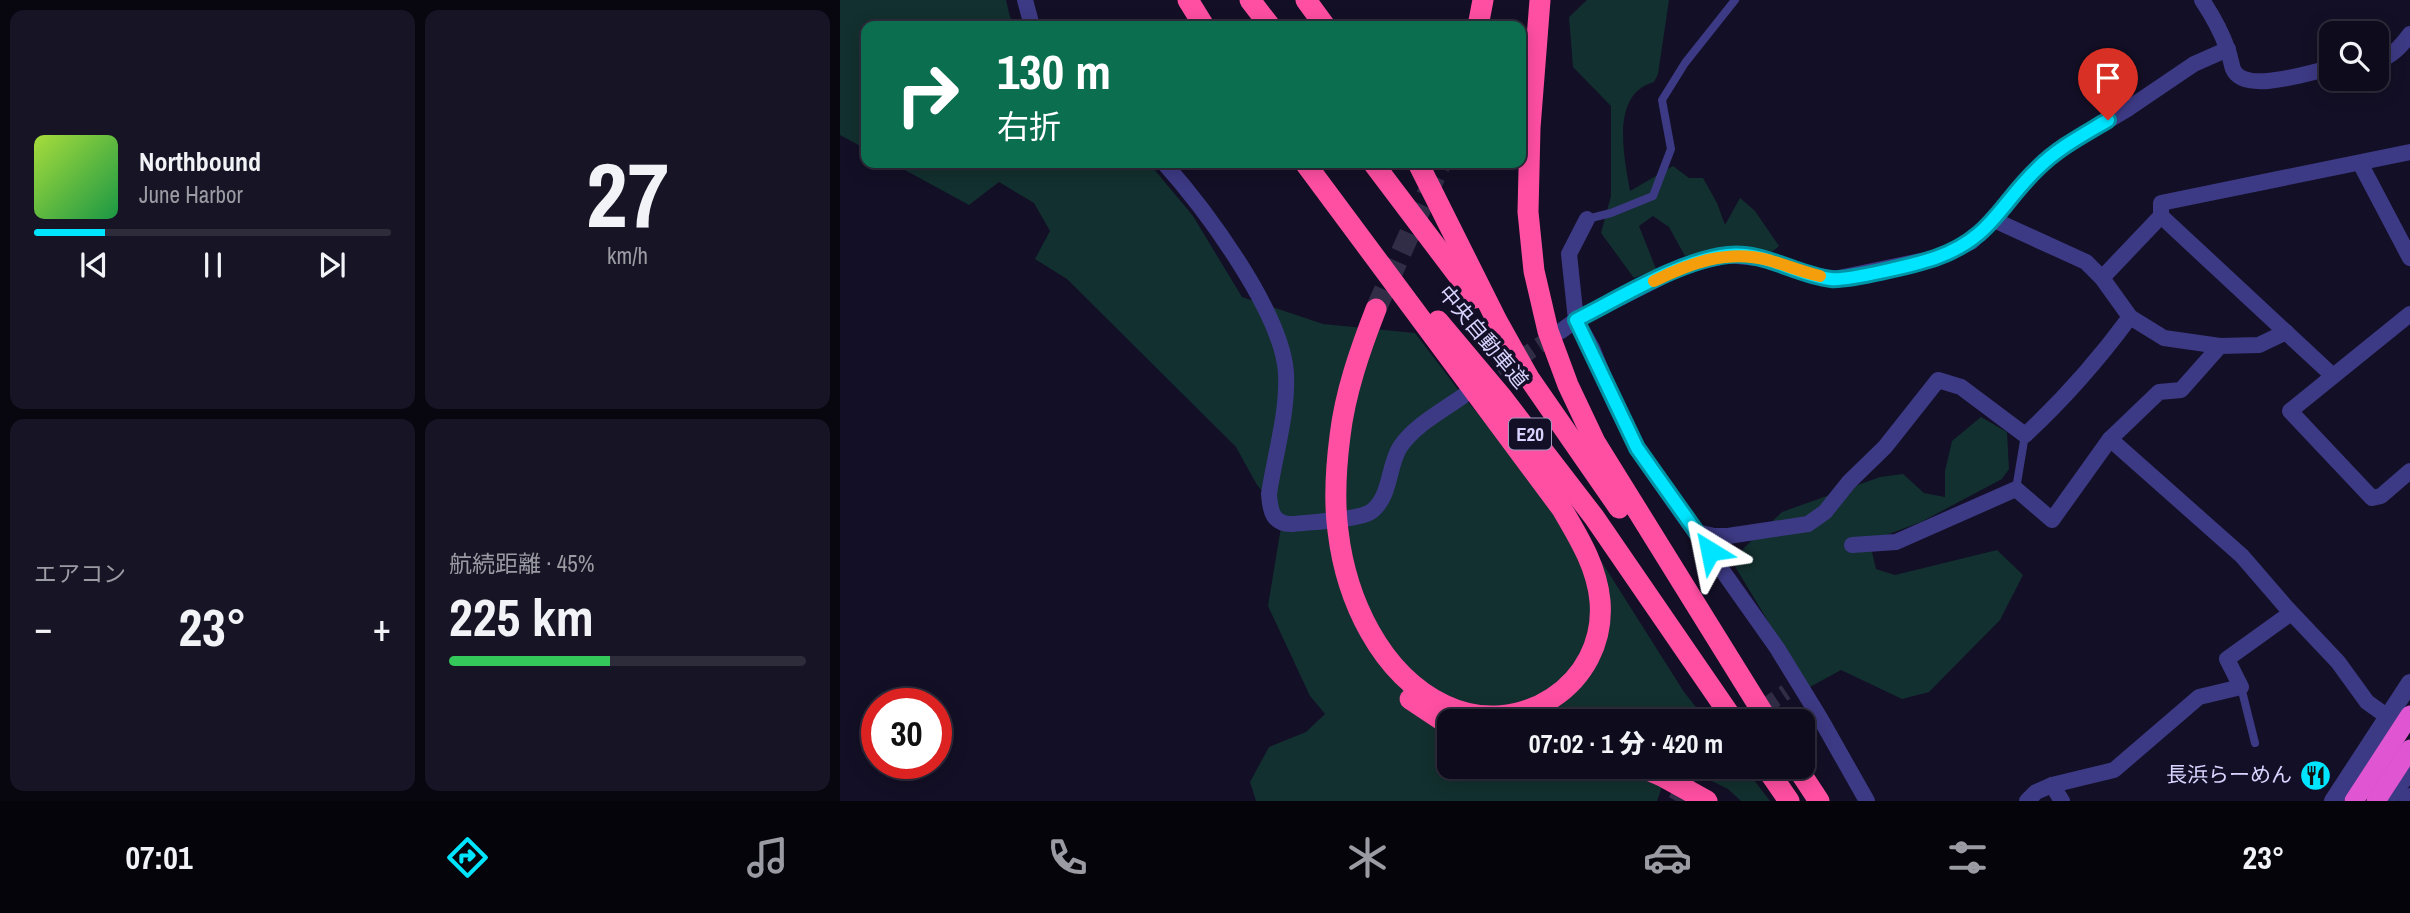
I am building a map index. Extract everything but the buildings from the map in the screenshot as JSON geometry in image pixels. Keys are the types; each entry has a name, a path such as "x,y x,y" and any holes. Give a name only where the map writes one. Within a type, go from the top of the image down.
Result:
{"highway":[{"path":"1188,0 1201,21"},
{"path":"1250,0 1266,21"},
{"path":"1306,0 1321,21"},
{"path":"1479,21 1483,0"},
{"path":"1492,21 1497,0"},
{"path":"1540,0 1530,128 1528,212 1534,271 1548,331 1568,386 1595,442 1760,709"},
{"path":"1309,168 1562,509 1586,551 1597,581 1600,604 1600,626 1594,647 1587,662 1563,691 1534,709"},
{"name":"中央自動車道","path":"1309,168 1501,396 1586,506 1726,709"},
{"path":"1377,168 1510,346"},
{"name":"中央自動車道","path":"1421,168 1510,346 1529,378 1759,709"},
{"path":"1437,717 1406,696 1374,660 1356,631 1343,602 1329,553 1323,500 1326,445 1331,414 1352,336 1373,302 1350,385 1340,435 1336,489 1338,530 1354,596 1374,639 1388,658 1424,693 1456,709"},
{"path":"2354,801 2410,715"},
{"path":"2376,801 2410,749"},
{"path":"1667,779 1707,801"},
{"path":"1774,779 1789,801"}],"street":[{"path":"1025,0 1031,21"},
{"path":"2194,0 2212,16"},
{"path":"2202,0 2228,49 2238,76 2246,80 2271,81 2319,71"},
{"path":"2389,55 2410,34"},
{"path":"1561,331 1576,320 1683,266 1728,255 1766,259 1833,279 1935,258 1971,242 1994,220 2036,169 2058,150 2129,108 2194,64 2228,49"},
{"path":"2102,278 2161,216 2161,203 2410,152"},
{"path":"2360,163 2410,258"},
{"path":"1168,168 1211,222 1258,296 1277,333 1284,359 1286,393 1269,494 1270,508 1277,521 1293,524 1362,516 1373,511 1379,503 1401,445 1416,430 1463,396"},
{"path":"2161,216 2332,375"},
{"path":"1587,219 1569,254 1576,320 1637,448 1777,648 1793,688 1867,801"},
{"path":"1994,220 2087,262 2130,317 2164,338 2220,346 2259,345 2286,332"},
{"path":"2410,314 2290,411 2372,498 2381,496 2410,471"},
{"path":"1697,532 1728,536 1808,524 1825,512 1849,482 1885,447 1938,380 1961,387 2025,435 2055,407 2130,317"},
{"path":"1852,545 1896,542 2016,489 2052,520 2110,439 2159,392 2181,390 2220,346"},
{"path":"2110,439 2242,556 2337,662 2367,702 2388,717"},
{"path":"2027,801 2036,792 2052,785 2114,770 2199,697 2241,687 2227,659 2291,613"},
{"path":"2333,801 2410,682"},
{"path":"2386,801 2410,771"},
{"path":"2052,785 2062,801"},
{"path":"2406,801 2410,796"}],"lane":[{"path":"1587,219 1611,213 1653,196 1671,149 1662,100 1685,63 1735,0"},
{"path":"2016,489 2025,435"},
{"path":"2241,687 2255,743"}],"green space":[{"path":"840,0 1006,0 1013,21 861,21 861,146 840,135"},
{"path":"1587,0 1669,0 1658,74 1654,82 1640,89 1631,99 1625,113 1623,144 1630,191 1673,166 1689,178 1703,178 1725,225 1740,198 1755,211 1779,246 1773,251 1725,248 1685,256 1669,227 1653,216 1639,226 1656,269 1634,278 1601,233 1611,196 1611,106 1573,67 1569,17"},
{"path":"901,168 1153,168 1193,216 1242,297 1323,324 1415,333 1463,396 1598,556 1697,709 1437,709 1437,779 1665,779 1657,801 1256,801 1250,782 1269,747 1306,732 1325,714 1310,696 1268,606 1283,515 1257,485 1236,447 1067,279 1035,259 1050,231 1034,203 999,182 969,205"},
{"path":"1981,417 2007,432 2009,469 2002,479 1921,522 1889,534 1872,552 1876,569 1895,575 1997,550 2023,575 2000,620 1929,692 1902,699 1841,670 1808,688 1733,563 1744,548 1782,512 1880,477 1903,474 1924,493 1945,497 1945,471 1952,441"},
{"path":"1708,779 1753,779 1770,801 1741,801 1728,789"}],"tunnel":[{"path":"1376,309 1439,168"},
{"path":"1479,386 1559,332"},
{"path":"1761,709 1786,692"},
{"path":"1676,801 1687,779"}],"slow traffic":[{"path":"1654,281 1683,266 1728,255 1766,259 1820,276"}],"place":[{"name":"長浜らーめん","path":"2315,775"}],"route":[{"path":"1710,551 1637,448 1576,320 1683,266 1728,255 1766,259 1833,279 1935,258 1971,242 1994,220 2036,169 2058,150 2108,120"}]}
